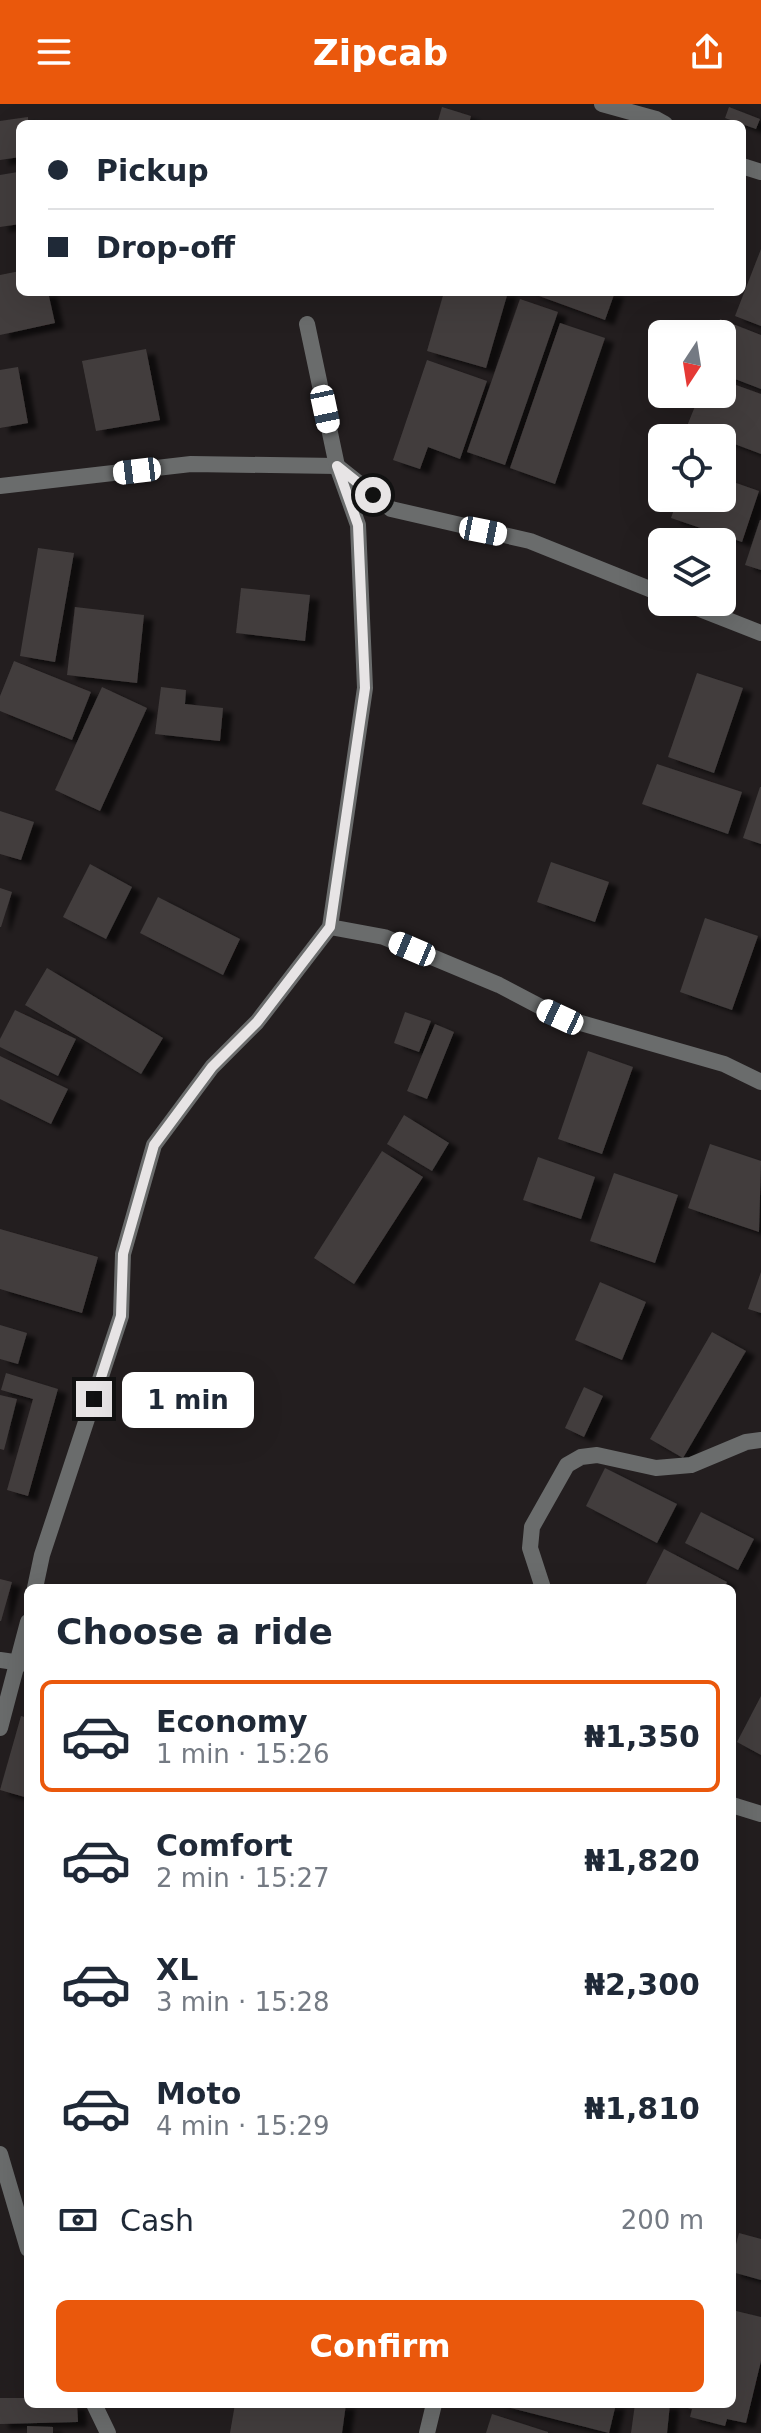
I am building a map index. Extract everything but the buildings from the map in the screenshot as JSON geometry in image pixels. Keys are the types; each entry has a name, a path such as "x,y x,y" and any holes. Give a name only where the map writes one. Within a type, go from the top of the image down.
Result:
{"street":[{"path":"602,104 658,120"},
{"path":"36,1584 42,1555 121,1316 123,1254 154,1145 212,1067 257,1022 330,927 365,688 358,525 337,466 307,324"},
{"path":"0,486 191,464 337,466 391,509 530,541 648,588"},
{"path":"718,616 761,633"},
{"path":"330,927 384,937 499,985 560,1017 724,1064 761,1082"},
{"path":"542,1584 530,1548 532,1527 567,1465 581,1457 597,1455 656,1468 691,1465 746,1442 761,1440"},
{"path":"0,1660 24,1663 0,1728"},
{"path":"736,1806 761,1814"},
{"path":"0,2154 24,2235"},
{"path":"96,2408 108,2433"},
{"path":"427,2433 433,2408"}],"route":[{"path":"94,1399 121,1316 123,1254 154,1145 212,1067 257,1022 330,927 365,688 358,525 337,466 373,495"}]}
